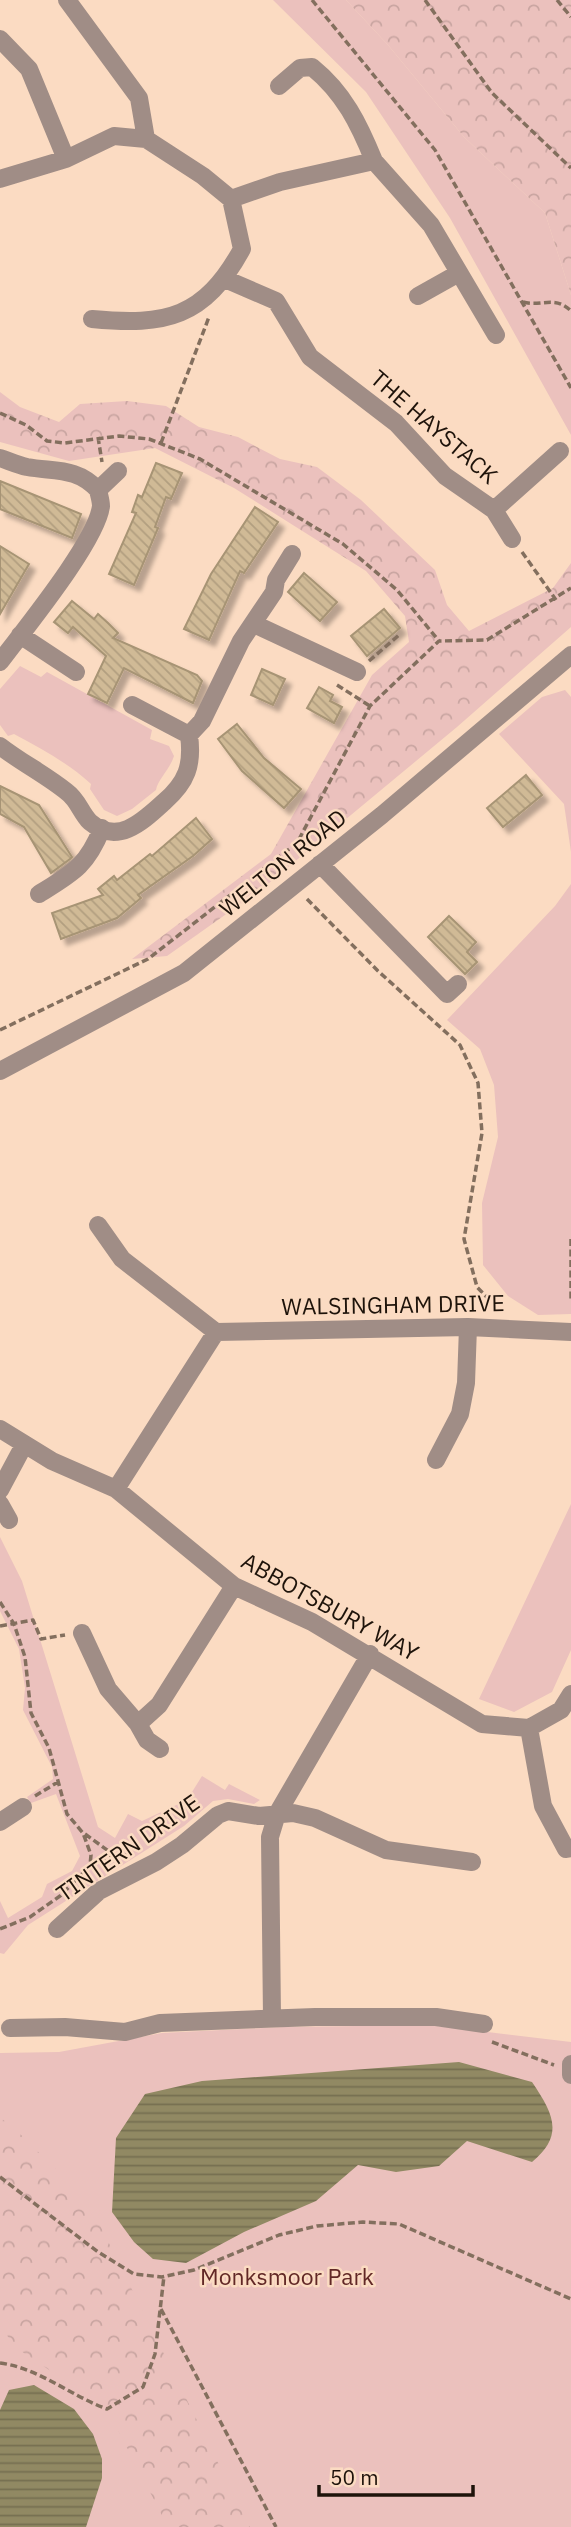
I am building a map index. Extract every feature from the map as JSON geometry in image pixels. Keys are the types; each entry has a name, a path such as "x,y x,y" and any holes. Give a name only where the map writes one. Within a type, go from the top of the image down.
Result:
{"street":[{"path":"67,0 139,99 146,139"},
{"path":"0,39 29,69 66,159"},
{"path":"279,86 300,68 312,67 331,83 347,103 362,130 374,161 431,225 496,335"},
{"path":"0,179 66,159 114,136 146,139 203,176 231,199 242,249 219,285 198,304 165,319 127,323 92,319"},
{"path":"231,199 280,182 374,161"},
{"path":"418,296 459,273"},
{"name":"THE HAYSTACK","path":"219,285 276,302 310,357 396,423 445,476 494,510 512,539"},
{"path":"494,510 560,451"},
{"path":"0,458 25,467 73,471 88,479 98,490 101,505 95,524 66,573 0,662"},
{"path":"98,490 118,471"},
{"path":"0,746 50,777 75,798 90,822 110,833 128,831 175,792 190,771 189,736 202,721 241,641 266,606 274,592 276,580 292,554"},
{"path":"254,624 357,672"},
{"path":"20,635 76,673"},
{"name":"WELTON ROAD","path":"0,1071 184,973 569,660"},
{"path":"132,705 189,736"},
{"path":"39,894 80,869 91,855 102,828"},
{"path":"320,864 447,993 458,984"},
{"path":"98,1225 122,1258 216,1332 116,1489"},
{"path":"436,1460 460,1414 466,1383 468,1327"},
{"name":"WALSINGHAM DRIVE","path":"216,1332 468,1327 571,1332"},
{"name":"ABBOTSBURY WAY","path":"0,1429 24,1445 116,1489 234,1586 312,1622 370,1654 482,1724 529,1728"},
{"path":"0,1490 24,1445"},
{"path":"138,1724 159,1705 234,1586"},
{"path":"82,1633 108,1689 138,1724 147,1740 160,1749"},
{"path":"272,2018 270,1837 277,1814 370,1654"},
{"path":"569,1853 543,1806 529,1728 561,1710 571,1694"},
{"path":"0,1822 23,1807"},
{"name":"TINTERN DRIVE","path":"57,1928 99,1891 156,1862 182,1845 218,1815 228,1811 259,1816 293,1813 315,1818 386,1850 472,1862"},
{"path":"10,2028 65,2027 125,2032 160,2023 315,2017 436,2017 484,2024"},
{"path":"571,2064 571,2075"}],"path":[{"path":"312,0 435,150 571,388"},
{"path":"425,0 492,93 571,168"},
{"path":"557,0 571,17"},
{"path":"161,443 209,321 219,285"},
{"path":"523,302 533,305 551,300 564,303 571,311"},
{"path":"0,412 26,425 47,441 65,443 119,436 161,443 200,459 343,544 397,590 439,641"},
{"path":"512,539 556,600"},
{"path":"0,1030 148,959 297,842 370,706 439,641 487,640 556,600 571,588"},
{"path":"357,672 399,635"},
{"path":"293,886 378,971 460,1045 478,1083 482,1133 464,1239 477,1287 504,1316"},
{"path":"571,1239 571,1300"},
{"path":"0,1602 14,1625 25,1657 31,1713 49,1748 67,1815 83,1833 114,1855"},
{"path":"0,1626 33,1620 41,1639 82,1633"},
{"path":"23,1807 59,1782"},
{"path":"83,1833 91,1855 90,1866"},
{"path":"0,1929 30,1917 60,1896 90,1866 114,1855 125,1854 156,1862"},
{"path":"0,2177 134,2274 164,2276 194,2270 279,2235 317,2226 363,2222 399,2224 473,2259 571,2299"},
{"path":"0,2363 33,2373 78,2398 107,2409 143,2387 155,2354 164,2276"},
{"path":"161,2308 276,2527"}],"green space":[{"path":"273,0 346,0 388,45 464,137 545,213 571,295 571,435 450,218 366,92"},
{"path":"346,0 571,0 571,295 545,213 464,137 388,45"},
{"path":"0,392 20,407 59,422 80,404 127,401 166,406 199,427 238,437 280,459 317,467 361,500 435,570 447,605 469,631 553,588 571,563 571,627 457,727 263,888 167,956 132,959 271,854 372,675 409,642 405,616 366,571 234,488 155,448 69,461 0,442"},
{"path":"20,666 41,677 47,672 152,730 150,739 169,746 174,756 156,790 132,809 117,816 104,810 90,789 91,784 73,769 14,734 8,736 0,725 0,689"},
{"path":"565,690 571,697 571,852 564,804 499,734 542,697"},
{"path":"571,884 571,1314 538,1315 508,1296 483,1265 482,1203 498,1137 494,1085 480,1049 447,1020 555,906"},
{"path":"571,1504 571,1650 552,1692 514,1712 479,1699"},
{"path":"0,1537 22,1581 98,1827 115,1838 128,1814 142,1821 187,1800 202,1776 225,1790 229,1784 260,1800 254,1804 228,1799 213,1801 184,1826 28,1925 4,1954 0,1953 0,1901 8,1918 42,1897 47,1884 72,1871 80,1856 56,1794 31,1803 27,1797 53,1779 52,1767 23,1710 25,1688 19,1649 0,1611"},
{"name":"Monksmoor Park","path":"429,2025 571,2042 571,2527 0,2527 0,2053 59,2052 162,2033 283,2027"},
{"path":"0,2118 10,2124 88,2201 250,2527 168,2527 107,2409 15,2347 0,2325"}],"shaded area":[{"path":"459,2062 532,2082 550,2114 552,2133 549,2142 532,2162 467,2141 439,2166 396,2172 358,2165 316,2201 244,2232 186,2263 153,2259 134,2242 112,2212 116,2138 145,2094 202,2081"},
{"path":"34,2385 74,2409 93,2434 102,2459 102,2478 86,2527 0,2527 0,2410 9,2390"}],"building":[{"path":"156,463 182,473 171,499 166,497 155,527 158,528 134,585 109,574 136,513 132,512 138,495 142,497"},
{"path":"0,481 81,514 72,538 0,509"},
{"path":"255,507 278,522 244,573 240,571 209,640 184,629 211,574"},
{"path":"0,546 29,564 0,614"},
{"path":"304,573 337,602 320,621 288,592"},
{"path":"72,601 94,619 98,614 108,623 118,633 113,638 197,675 202,681 193,703 124,668 107,703 88,694 106,656 73,627 68,633 54,622"},
{"path":"384,609 400,628 367,656 351,636"},
{"path":"262,669 285,679 273,705 251,695"},
{"path":"319,687 333,695 330,701 342,707 334,723 307,708"},
{"path":"237,724 264,758 301,789 284,808 242,771 218,739"},
{"path":"526,775 542,795 503,827 487,808"},
{"path":"0,786 39,805 72,857 70,859 51,873 24,827 0,814"},
{"path":"196,818 212,839 138,895 141,898 117,918 61,939 52,913 103,895 98,889 114,876 117,880 150,854 152,856"},
{"path":"449,916 476,942 467,952 477,962 465,974 428,937"}]}
